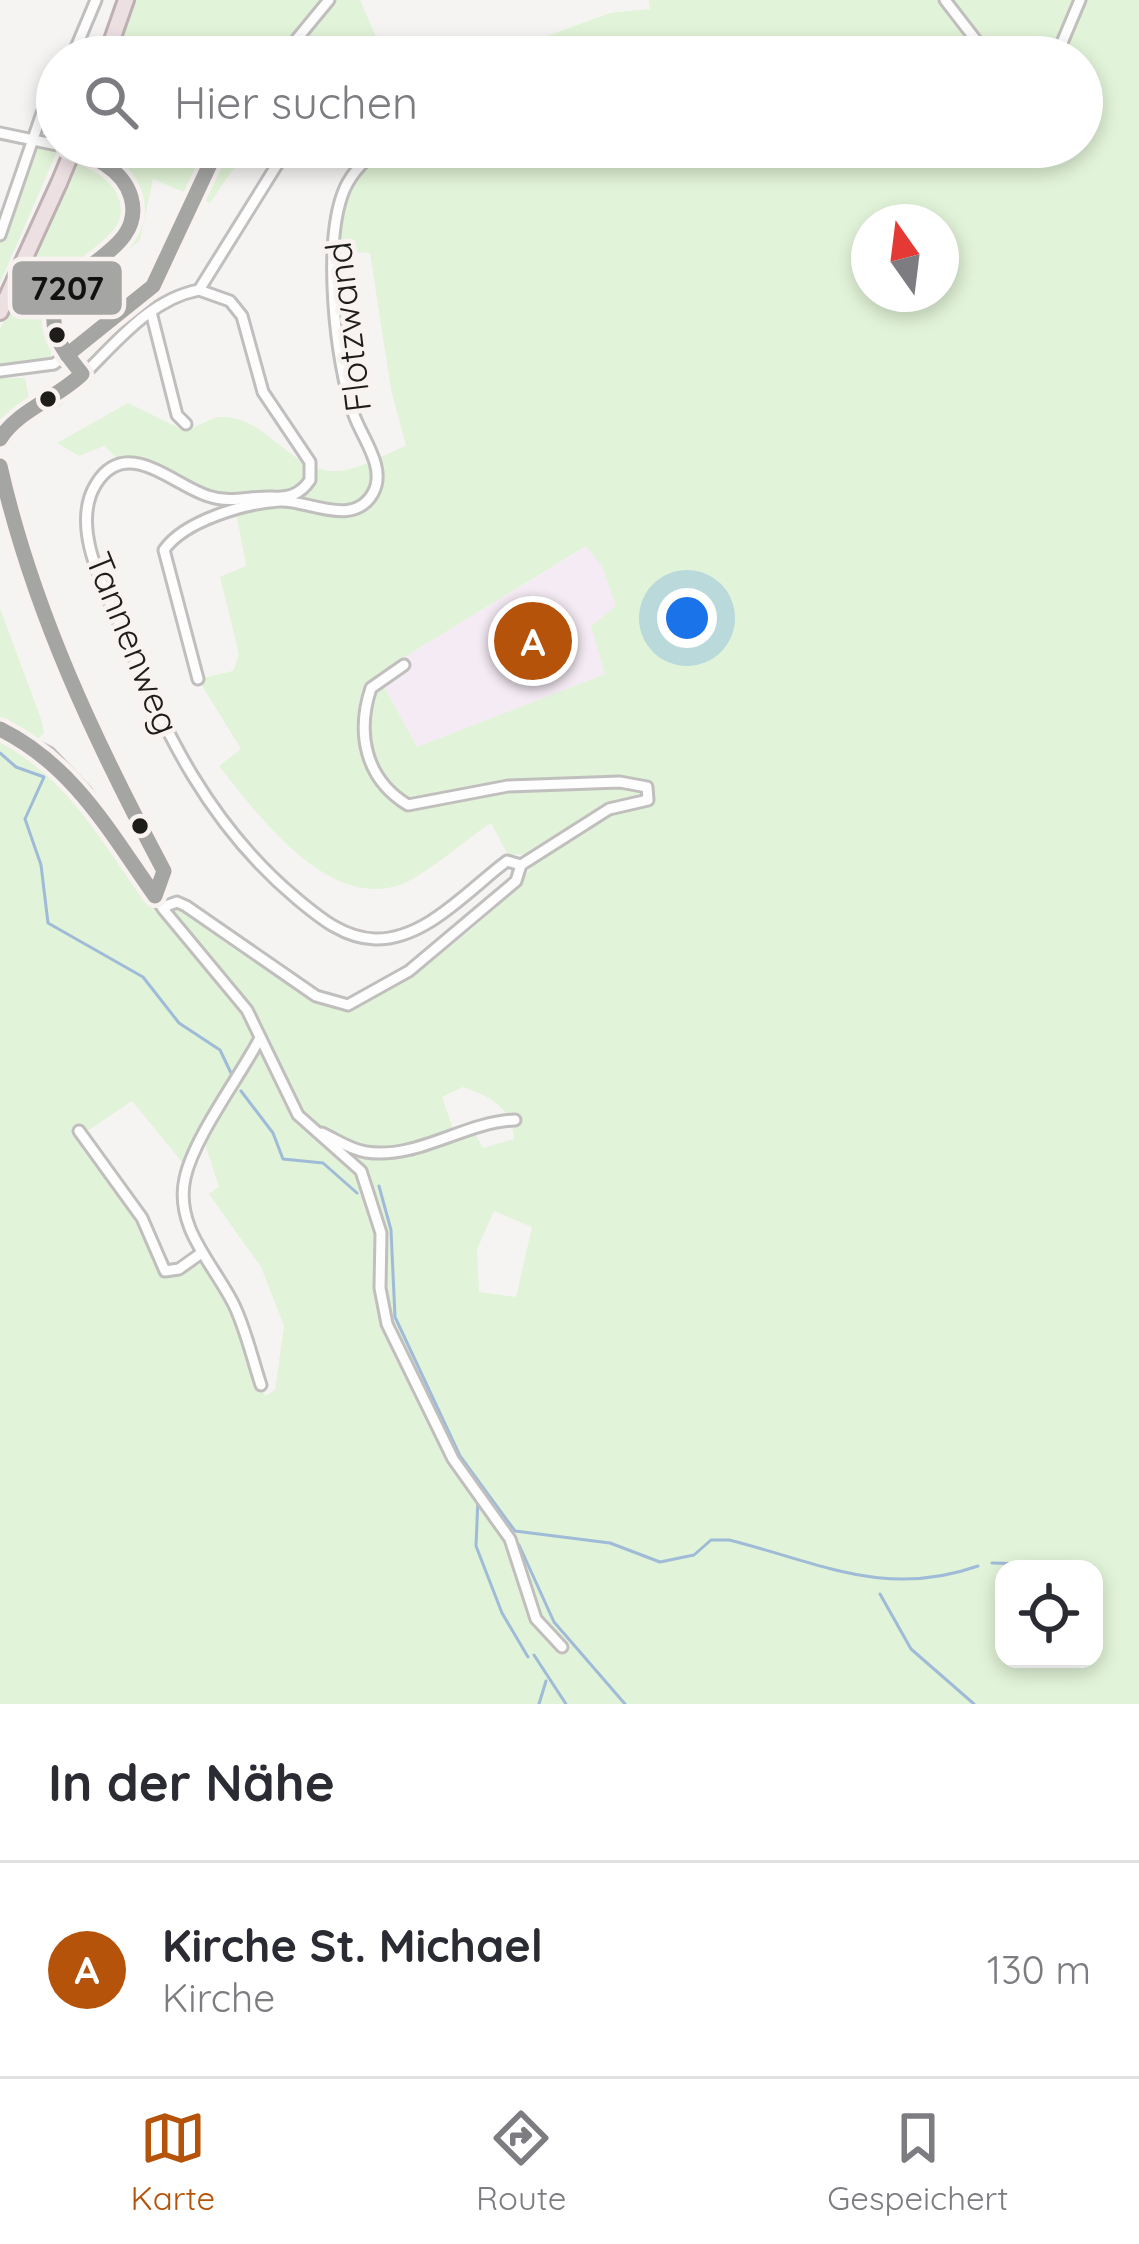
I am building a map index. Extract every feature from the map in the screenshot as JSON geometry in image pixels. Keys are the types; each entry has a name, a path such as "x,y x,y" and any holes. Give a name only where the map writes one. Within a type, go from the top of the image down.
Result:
{"highway":[{"path":"113,36 126,0"},
{"path":"0,312 64,168"}],"street":[{"path":"81,36 96,0"},
{"path":"299,36 329,0"},
{"path":"945,0 973,36"},
{"path":"1065,36 1080,0"},
{"path":"0,133 36,140"},
{"path":"0,236 36,133"},
{"path":"82,374 67,355 55,325 57,301 71,280 109,253 132,209 123,175 114,168"},
{"path":"0,371 44,369 153,286 208,168"},
{"path":"0,439 11,421 57,398 152,312 199,290 275,168"},
{"name":"Flotzwand","path":"283,500 317,512 358,506 372,496 377,479 348,391 333,251 347,184 361,168"},
{"path":"199,290 230,301 242,316 263,392 310,462 310,481 283,500 196,526 172,537 164,550 199,679"},
{"path":"152,312 177,415 186,424"},
{"name":"Tannenweg","path":"283,500 206,496 140,462 108,471 91,494 88,520 101,583 161,721 209,806 287,890 321,919 357,937 407,934 507,862 521,865"},
{"path":"0,466 10,527 33,595 94,737 164,871 154,896"},
{"path":"163,907 178,902 186,906 316,996 348,1005 409,971 516,881 521,865 609,809 648,800 651,793 640,783 508,786 408,805 386,788 361,731 371,688 404,665"},
{"path":"0,729 41,748 72,776 154,896 227,983 260,1038 284,1092 311,1129 361,1171 381,1233 380,1288 387,1324 453,1460 510,1539 536,1619 562,1647"},
{"path":"260,1038 185,1174 185,1216 200,1254 212,1262 236,1310 261,1384"},
{"path":"311,1129 370,1153 417,1147 471,1127 515,1120"},
{"path":"79,1131 142,1218 158,1266 165,1271 179,1269 200,1254"}],"shaded area":[{"path":"587,546 602,565 617,607 606,674 417,747 377,674"}],"green space":[{"path":"136,0 322,0 291,36 123,36"},
{"path":"329,0 360,0 376,36 299,36"},
{"path":"649,0 1139,0 1139,1704 0,1704 0,608 41,719 44,733 34,743 84,797 159,912 177,906 324,1005 344,1006 372,997 404,979 470,931 533,864 527,854 508,855 491,823 432,867 397,886 370,889 344,883 295,852 219,766 241,749 198,679 233,671 239,654 220,577 246,566 236,511 226,500 206,496 149,464 123,464 104,446 79,456 57,443 128,403 185,431 220,417 237,419 319,469 353,468 406,446 391,390 370,253 333,251 347,184 361,168 1103,168 1103,36 547,36 610,13 650,9","holes":["586,546 602,566 616,606 591,626 605,674 417,747 377,674","463,1087 504,1111 514,1139 483,1148 471,1127 454,1132 442,1097","132,1101 186,1167 204,1141 219,1187 209,1194 261,1267 284,1326 275,1390 265,1396 234,1310 205,1263 166,1275 157,1271 141,1223 80,1136","494,1211 532,1227 516,1297 479,1292 477,1249"]},
{"path":"36,143 36,168 50,168 0,283 0,235"},
{"path":"73,168 234,168 210,203 153,179 140,240 63,302 90,269 110,257 106,247 57,282 50,305 51,361 0,368 0,329"},
{"path":"0,378 25,378 31,409 0,439"}],"waterway":[{"path":"0,753 16,767 44,777 25,819 41,865 48,923 143,977 179,1023 220,1050 231,1073"},
{"path":"241,1091 273,1133 283,1159 323,1163 357,1193"},
{"path":"379,1186 391,1230 395,1317 460,1456 515,1531 610,1543 660,1562 694,1555 711,1540 729,1540 822,1567 882,1578 912,1579 978,1566"},
{"path":"478,1498 476,1546 502,1613 528,1657"},
{"path":"519,1545 554,1622 625,1704"},
{"path":"880,1594 911,1649 974,1704"},
{"path":"534,1655 566,1704"},
{"path":"539,1704 546,1681"}],"transit line":[{"name":"7207","path":"0,439 17,420 82,374 62,347 54,316 70,283 126,232 132,216 131,197 110,168"},
{"name":"7207","path":"67,355 153,286 208,168"},
{"name":"7207","path":"0,466 30,572 68,674 164,871 155,896 69,781 26,744 0,729"}],"place":[{"name":"Kirche St. Michael","path":"533,641"}]}
